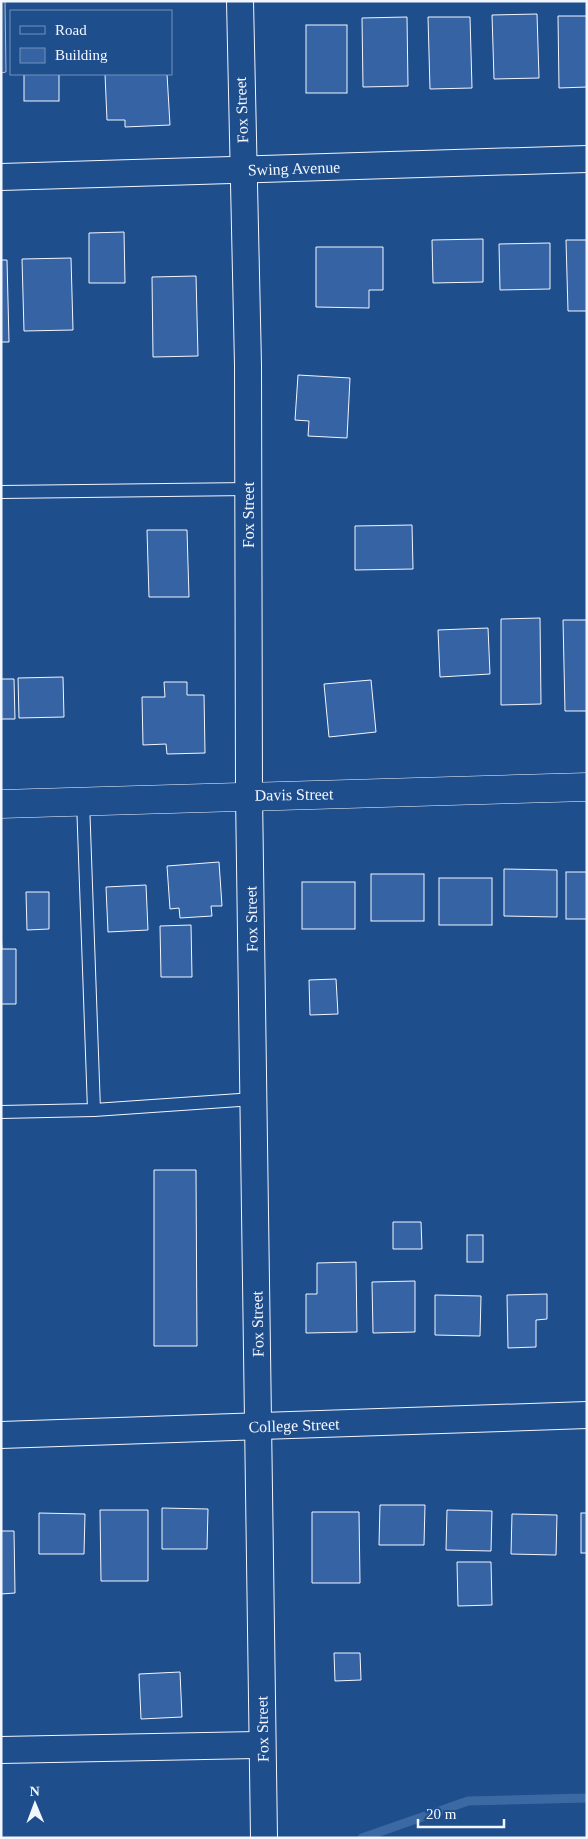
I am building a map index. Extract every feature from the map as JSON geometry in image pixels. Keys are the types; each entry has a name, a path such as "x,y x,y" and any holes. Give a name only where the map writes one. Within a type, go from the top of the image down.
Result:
{"street":[{"name":"Fox Street","path":"240,1 248,365 249,795 264,1838"},
{"name":"Swing Avenue","path":"1,177 587,159"},
{"name":"Davis Street","path":"1,804 249,795 587,787"},
{"name":"College Street","path":"1,1435 587,1415"},
{"path":"1,1750 262,1745"}],"lane":[{"path":"1,492 248,489"},
{"path":"83,801 94,1110"},
{"path":"1,1112 94,1110 254,1099"}],"shaded area":[{"path":"1,1 5,1 6,72 1,73"}],"building":[{"path":"537,14 539,78 494,79 492,15"},
{"path":"558,16 587,16 587,87 559,88"},
{"path":"407,17 408,86 363,87 362,18"},
{"path":"428,17 470,17 472,88 430,89"},
{"path":"306,25 347,25 347,93 306,93"},
{"path":"24,75 59,75 59,101 24,101"},
{"path":"105,75 167,75 170,125 125,127 125,120 107,120"},
{"path":"124,232 125,283 89,283 89,233"},
{"path":"483,239 483,282 433,283 432,240"},
{"path":"566,240 587,240 587,311 568,311"},
{"path":"550,243 550,289 500,290 499,244"},
{"path":"316,247 383,247 383,290 369,290 369,308 316,307"},
{"path":"71,258 73,330 24,331 22,259"},
{"path":"1,260 7,260 9,342 1,342"},
{"path":"196,276 198,356 153,357 152,277"},
{"path":"298,375 350,378 347,438 308,436 309,421 295,420"},
{"path":"412,525 413,569 355,570 355,526"},
{"path":"147,530 187,530 189,597 149,597"},
{"path":"540,618 541,704 501,705 501,619"},
{"path":"563,620 587,620 587,711 565,711"},
{"path":"488,628 490,674 440,677 438,630"},
{"path":"63,677 64,717 19,718 18,678"},
{"path":"1,679 14,679 15,719 1,719"},
{"path":"371,680 376,732 329,737 324,684"},
{"path":"164,682 187,682 187,695 204,695 205,753 167,754 166,744 143,745 142,697 165,697"},
{"path":"219,862 222,906 211,906 212,916 180,918 179,908 170,909 167,866"},
{"path":"504,869 557,870 557,917 504,916"},
{"path":"566,872 587,872 587,919 566,919"},
{"path":"371,874 424,874 424,921 371,921"},
{"path":"439,878 492,878 492,925 439,925"},
{"path":"302,882 355,882 355,929 302,929"},
{"path":"146,885 148,930 108,932 106,887"},
{"path":"26,892 49,892 49,929 27,930"},
{"path":"191,925 192,977 161,977 160,926"},
{"path":"1,934 2,949 16,949 16,1004 1,1004"},
{"path":"336,979 338,1014 310,1015 309,980"},
{"path":"154,1170 196,1170 197,1346 154,1346"},
{"path":"393,1222 421,1222 422,1249 393,1249"},
{"path":"467,1235 483,1235 483,1262 467,1262"},
{"path":"356,1262 357,1332 306,1333 306,1294 317,1294 317,1263"},
{"path":"415,1281 415,1332 373,1333 372,1282"},
{"path":"547,1294 547,1319 536,1320 536,1347 508,1348 507,1295"},
{"path":"435,1295 481,1296 480,1336 435,1335"},
{"path":"380,1505 425,1505 424,1545 379,1545"},
{"path":"162,1508 208,1509 207,1549 162,1549"},
{"path":"100,1510 148,1510 148,1581 101,1581"},
{"path":"447,1510 492,1511 491,1551 446,1550"},
{"path":"312,1512 359,1512 360,1583 312,1583"},
{"path":"39,1513 85,1514 84,1554 39,1554"},
{"path":"581,1513 587,1513 587,1553 581,1553"},
{"path":"512,1514 557,1515 556,1555 511,1554"},
{"path":"1,1531 14,1531 15,1593 1,1594"},
{"path":"457,1562 491,1562 492,1605 458,1606"},
{"path":"334,1653 360,1653 361,1680 335,1681"},
{"path":"180,1672 182,1717 141,1719 139,1674"}],"waterway":[{"path":"362,1838 468,1801 587,1798"}]}
